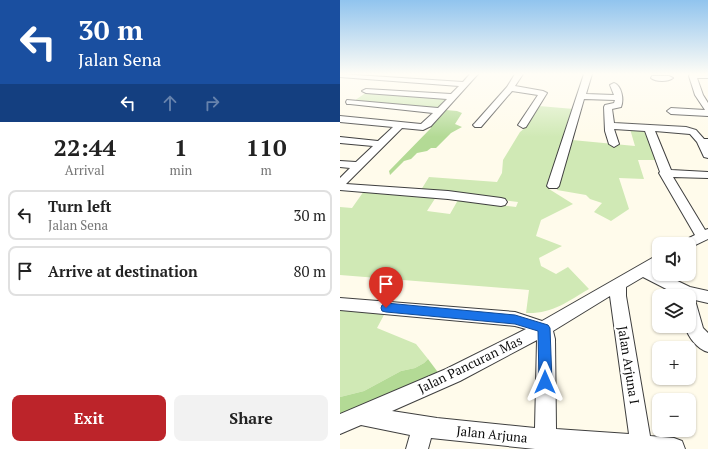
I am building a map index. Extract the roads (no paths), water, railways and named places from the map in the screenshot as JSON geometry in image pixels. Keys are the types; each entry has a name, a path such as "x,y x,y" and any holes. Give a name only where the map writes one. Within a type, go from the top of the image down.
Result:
{"street":[{"path":"361,95 348,104 440,111"},
{"path":"423,95 452,97"},
{"path":"478,125 504,95"},
{"path":"524,125 542,95"},
{"path":"614,144 610,131 608,107 618,105 618,95"},
{"path":"671,111 708,108 704,95"},
{"path":"553,186 582,96 619,98"},
{"path":"340,119 420,127 425,126 452,97"},
{"path":"340,184 400,125"},
{"path":"610,126 691,131 704,142 708,155"},
{"path":"649,128 666,172 665,173 705,234 696,239"},
{"path":"340,140 380,144"},
{"path":"340,164 359,166"},
{"path":"666,172 708,175"},
{"path":"340,188 447,195 500,202"},
{"name":"Jalan Pancuran Mas","path":"340,424 453,375 544,328 652,264"},
{"path":"642,270 674,289"},
{"name":"Jalan Arjuna I","path":"618,284 618,296 641,446"},
{"path":"696,297 708,297"},
{"path":"340,304 515,319 544,328 546,339 545,439"},
{"path":"696,332 708,345"},
{"name":"Jalan Arjuna","path":"360,415 423,427 545,439 674,449"},
{"path":"417,449 423,427"}]}
